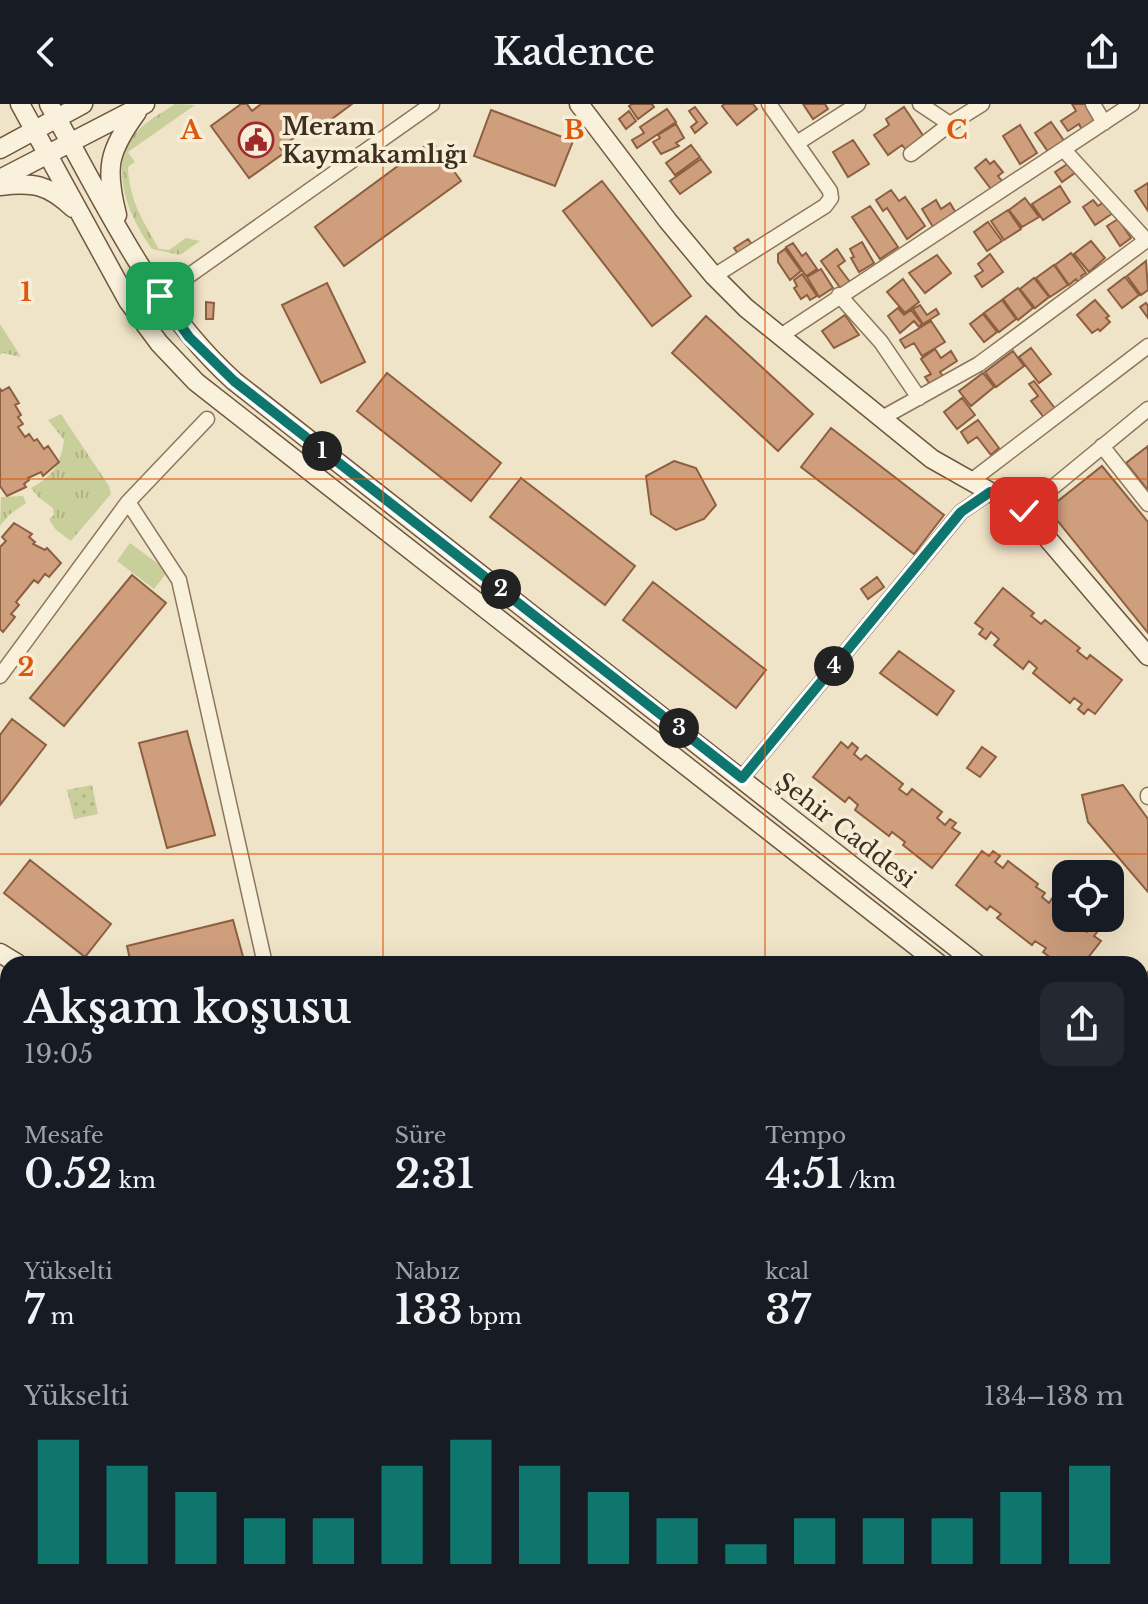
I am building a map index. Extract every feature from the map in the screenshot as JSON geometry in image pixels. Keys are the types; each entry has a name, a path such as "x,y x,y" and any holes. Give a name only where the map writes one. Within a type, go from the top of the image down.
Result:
{"main road":[{"name":"Şehir Caddesi","path":"20,104 128,301 159,343 196,382 929,956"},
{"path":"0,149 36,132 53,112 83,104"},
{"path":"579,104 714,276 779,337 932,459 1024,511 1148,656"},
{"path":"0,179 143,105"},
{"path":"121,233 110,176 112,153 119,136 143,105"},
{"name":"Şehir Caddesi","path":"53,112 160,296 189,337 234,381 967,956"},
{"path":"0,186 30,182 58,193 86,221"}],"street":[{"path":"160,296 432,104"},
{"path":"714,276 825,206 831,198 830,191 769,104"},
{"path":"797,143 858,104"},
{"path":"920,104 950,124"},
{"path":"911,154 982,104"},
{"path":"1093,104 1104,123"},
{"path":"779,337 1132,104"},
{"path":"882,418 979,364 1147,240 1064,150"},
{"path":"839,295 881,342 919,398"},
{"path":"971,481 1147,349"},
{"path":"1024,511 1148,409"},
{"path":"0,676 128,502 207,419"},
{"path":"1102,446 1148,504"},
{"path":"742,778 961,512 990,492"},
{"path":"128,502 179,580 263,956"}],"green space":[{"path":"175,104 195,105 128,152 135,162 128,167 134,200 159,249 169,250 186,238 200,241 180,255 152,249 130,210 122,181 125,152 135,133"},
{"path":"0,324 21,357 0,355"},
{"path":"61,414 109,486 111,494 71,541 56,530 49,519 54,515 53,508 31,488 50,474 61,456 64,440 48,420"},
{"path":"23,496 26,503 0,526 1,497"},
{"path":"130,543 168,571 154,589 117,561"},
{"path":"92,785 98,814 74,819 67,790"}],"building":[{"name":"Meram Kaymakamlığı","path":"241,104 247,104 252,111 261,104 352,104 313,133 309,127 280,148 284,153 249,178 211,126"},
{"path":"652,104 654,107 638,119 629,106"},
{"path":"753,104 757,109 737,125 722,106"},
{"path":"803,104 825,104 828,109 813,119"},
{"path":"1072,104 1091,104 1100,118 1082,130 1079,124 1068,131 1061,121 1076,111"},
{"path":"695,107 707,123 695,133 691,127 697,122 689,111"},
{"path":"904,107 924,137 906,150 902,145 888,155 874,135 889,125 886,119"},
{"path":"667,109 676,122 637,148 632,140 644,133 640,127"},
{"path":"491,110 573,141 555,186 474,156"},
{"path":"629,111 636,121 626,129 619,119"},
{"path":"1051,122 1065,142 1049,153 1035,133"},
{"path":"676,124 684,138 676,143 679,146 661,154 653,142 660,138 658,135"},
{"path":"1020,125 1037,153 1020,164 1003,136"},
{"path":"853,140 869,164 848,177 833,152"},
{"path":"432,141 461,181 344,266 315,227"},
{"path":"691,145 700,157 675,175 666,163"},
{"path":"701,159 711,172 680,194 670,181"},
{"path":"986,159 990,164 994,161 1003,172 998,176 1002,181 991,189 975,168"},
{"path":"1072,161 1079,170 1062,182 1055,172"},
{"path":"602,181 691,296 652,326 563,211"},
{"path":"1148,183 1148,211 1135,191"},
{"path":"1060,186 1070,202 1043,220 1032,204"},
{"path":"891,190 899,201 905,197 925,226 907,239 887,208 883,211 876,200"},
{"path":"1025,198 1039,217 1022,227 1009,210"},
{"path":"936,200 941,209 950,203 956,213 933,227 922,209"},
{"path":"1093,200 1098,206 1105,201 1113,213 1095,225 1083,207"},
{"path":"870,206 898,247 880,259 852,217"},
{"path":"1008,210 1021,229 1004,240 991,221"},
{"path":"1118,219 1131,238 1120,246 1107,226"},
{"path":"988,222 1002,241 987,251 974,232"},
{"path":"748,239 754,247 740,256 734,248"},
{"path":"1091,241 1105,258 1089,272 1074,254"},
{"path":"862,242 874,263 859,272 850,249"},
{"path":"793,243 802,256 806,253 817,269 806,276 786,247"},
{"path":"785,249 801,271 790,280 778,262 778,254"},
{"path":"837,249 845,261 838,266 850,282 841,289 821,261"},
{"path":"1071,253 1086,273 1081,276 1084,280 1079,284 1076,279 1069,285 1055,265"},
{"path":"990,254 1003,272 982,287 975,276 983,271 978,264"},
{"path":"937,255 951,273 925,293 909,273"},
{"path":"1146,261 1148,290 1141,295 1127,276"},
{"path":"1054,265 1068,285 1050,297 1036,278"},
{"path":"821,269 833,288 819,297 807,277"},
{"path":"802,274 817,296 810,300 807,295 801,299 794,288 797,286 794,280"},
{"path":"1125,277 1139,295 1122,308 1108,290"},
{"path":"1034,278 1049,297 1035,308 1020,289"},
{"path":"903,279 919,302 905,313 887,292"},
{"path":"327,283 365,362 321,383 282,305"},
{"path":"1018,288 1033,308 1018,320 1003,299"},
{"path":"1002,300 1016,319 999,332 984,313"},
{"path":"1095,300 1109,316 1106,318 1110,322 1100,331 1098,329 1092,333 1077,315"},
{"path":"206,302 214,303 213,319 206,319"},
{"path":"1146,303 1148,306 1148,318 1140,307"},
{"path":"920,305 927,315 936,309 939,314 923,324 913,309"},
{"path":"898,308 904,315 911,310 922,324 919,327 914,321 900,333 888,316"},
{"path":"983,314 997,332 984,342 970,324"},
{"path":"845,315 859,335 834,348 822,331"},
{"path":"706,316 813,414 778,451 672,353"},
{"path":"931,321 945,342 922,356 914,343 905,348 900,340"},
{"path":"1031,348 1051,374 1039,383 1019,357"},
{"path":"935,349 941,358 951,351 957,361 940,372 946,380 933,389 925,377 931,374 921,359"},
{"path":"1013,351 1024,366 996,387 985,372"},
{"path":"387,373 501,463 471,501 357,411"},
{"path":"983,373 994,387 971,406 959,391"},
{"path":"1034,381 1057,411 1046,420 1031,401 1038,396 1029,384"},
{"path":"9,387 19,403 15,405 23,424 18,427 25,437 29,434 34,441 37,439 44,449 48,446 59,462 43,476 41,472 28,478 24,484 26,487 7,496 0,486 0,389"},
{"path":"962,398 975,415 957,429 944,412"},
{"path":"978,420 999,448 991,455 977,437 968,443 961,432"},
{"path":"831,428 944,515 914,554 801,467"},
{"path":"1148,446 1148,490 1126,463"},
{"path":"674,461 696,468 716,505 704,519 676,530 651,514 646,476"},
{"path":"1102,466 1148,522 1148,633 1048,509"},
{"path":"521,478 635,566 605,605 490,517"},
{"path":"14,523 32,534 29,537 35,542 33,544 45,550 47,548 61,563 49,577 45,574 38,583 34,580 16,602 19,605 11,614 15,617 3,632 0,629 0,547 6,541 2,537"},
{"path":"132,575 166,603 64,726 30,698"},
{"path":"877,577 884,587 868,599 861,589"},
{"path":"653,582 766,670 736,708 623,620"},
{"path":"1003,588 1034,613 1031,616 1041,624 1045,620 1080,648 1077,651 1087,659 1090,655 1122,680 1095,714 1088,709 1084,714 1078,709 1082,704 1074,698 1070,703 1033,673 1037,668 1029,661 1023,669 994,645 999,639 991,632 986,639 979,634 983,629 975,623"},
{"path":"899,651 954,691 937,715 880,673"},
{"path":"12,719 46,745 0,805 0,735"},
{"path":"187,731 215,835 167,848 139,743"},
{"path":"841,742 848,748 852,743 858,748 854,754 861,760 866,755 903,784 899,789 907,795 912,789 942,812 937,818 945,825 950,819 956,823 952,828 960,833 932,868 892,832 889,836 855,810 858,805 849,797 845,802 813,777"},
{"path":"982,747 996,757 980,777 967,768"},
{"path":"1123,785 1148,819 1148,892 1124,860 1121,860 1088,822 1082,795"},
{"path":"982,851 989,856 993,851 1000,856 995,862 1003,868 1008,861 1038,884 1036,887 1045,893 1042,897 1049,903 1052,898 1052,932 1097,932 1094,936 1101,941 1089,956 1048,956 1043,952 1046,948 1035,941 1032,945 997,918 1001,914 990,906 987,910 956,885"},
{"path":"30,860 111,924 84,956 4,893"},
{"path":"233,920 243,956 129,956 127,946"}],"place":[{"name":"Meram Kaymakamlığı","path":"256,140"}],"route":[{"path":"160,296 189,337 234,381 742,778 961,512 990,492 1024,511"}]}
